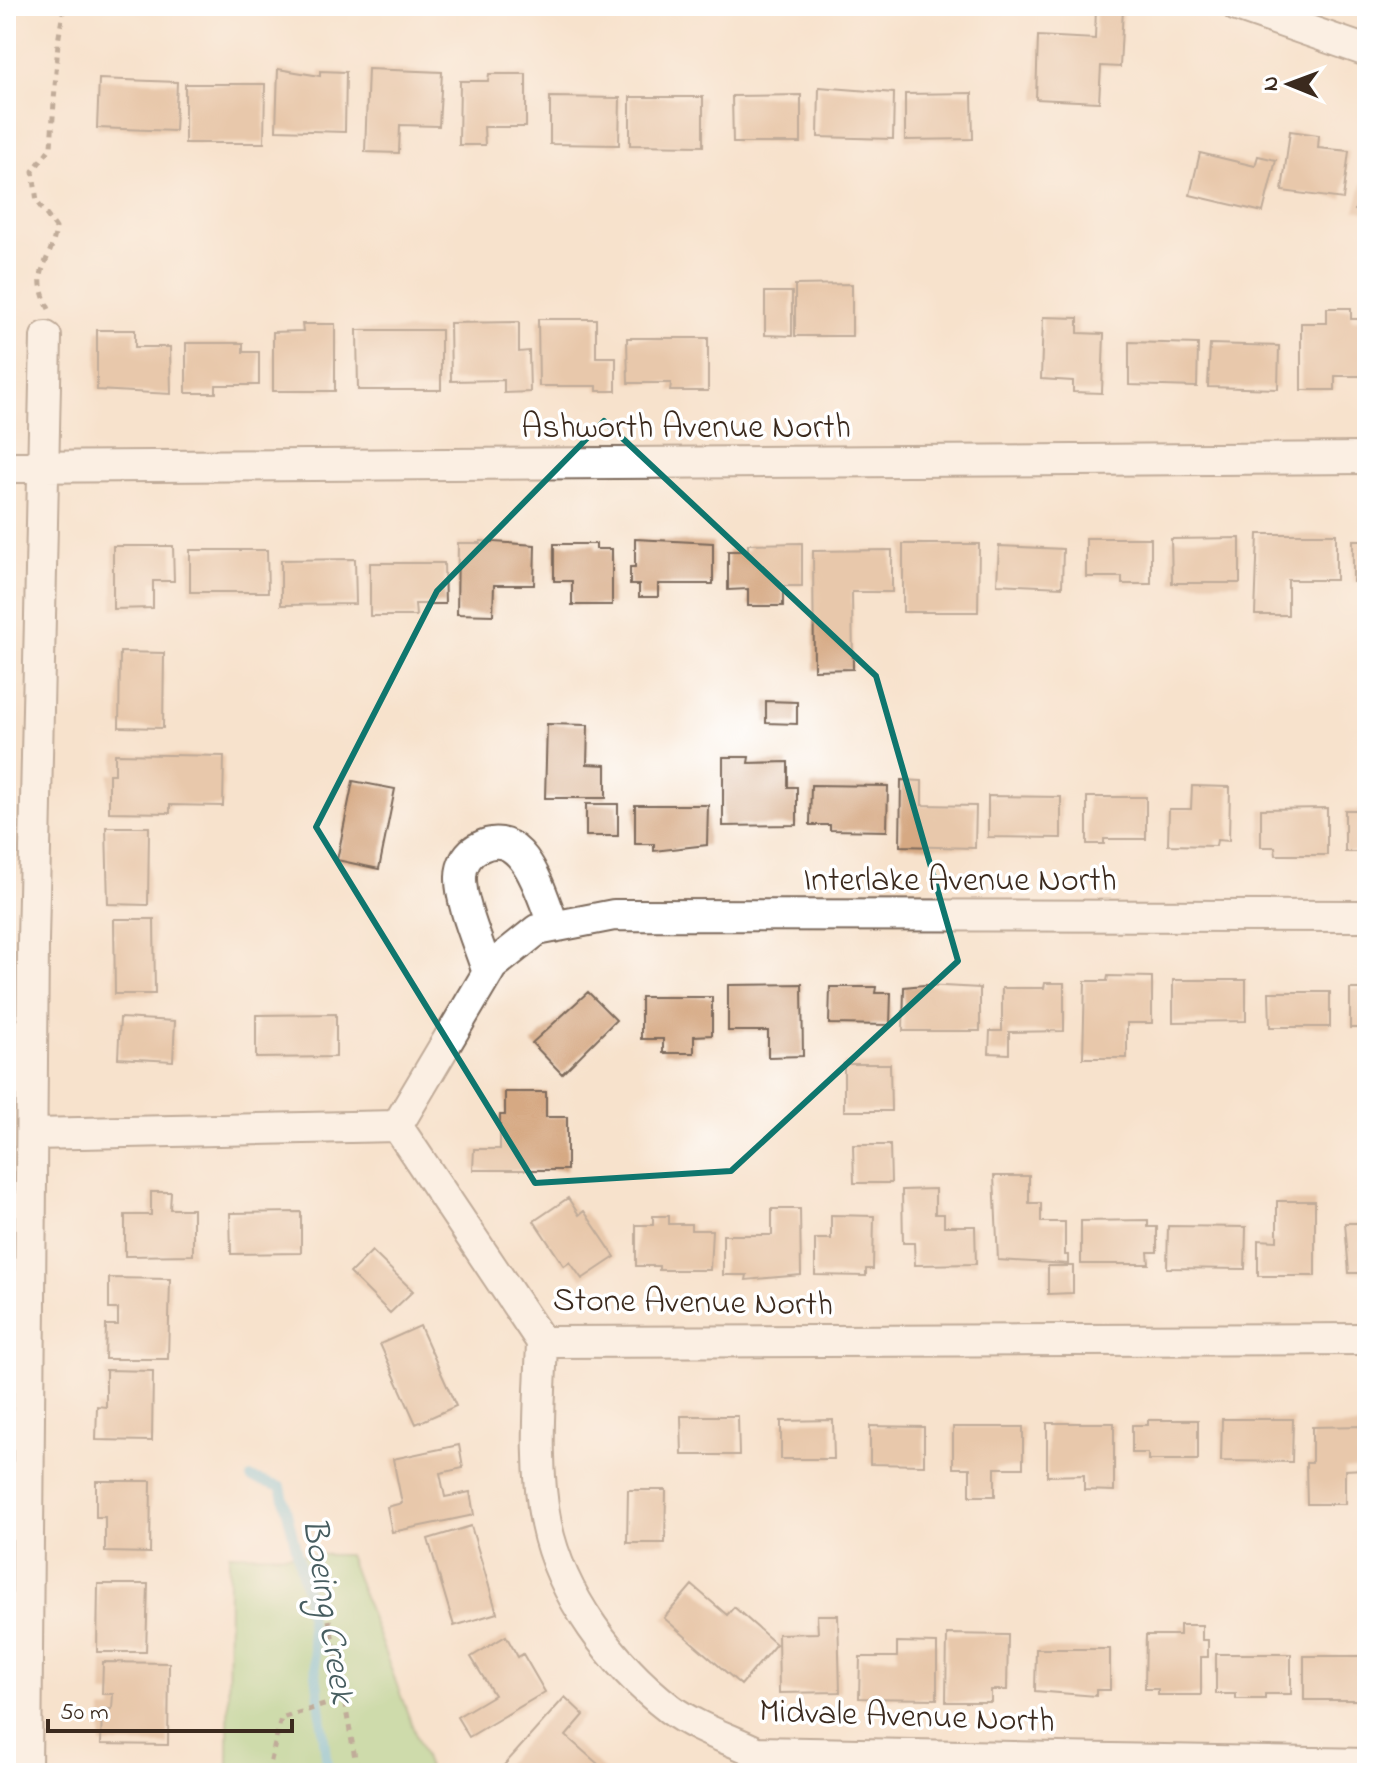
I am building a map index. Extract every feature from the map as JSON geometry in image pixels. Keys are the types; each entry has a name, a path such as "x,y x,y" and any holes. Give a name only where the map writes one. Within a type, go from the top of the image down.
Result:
{"street":[{"path":"1237,6 1367,51"},
{"path":"26,1773 17,1451 33,1134 46,337"},
{"name":"Ashworth Avenue North","path":"6,467 1367,458"},
{"path":"488,973 461,885 464,863 479,847 502,843 522,855 554,926"},
{"name":"Interlake Avenue North","path":"397,1126 488,973 537,930 554,926 614,915 1367,916"},
{"path":"33,1134 397,1126"},
{"name":"Stone Avenue North","path":"397,1126 542,1342 1367,1339"},
{"name":"Midvale Avenue North","path":"542,1342 538,1454 547,1526 571,1593 615,1657 671,1710 757,1752 1367,1764"}],"path":[{"path":"46,337 53,318 38,288 39,269 53,247 56,228 37,202 33,171 51,147 58,42 64,6"},
{"path":"329,1620 356,1763 362,1773"},
{"path":"268,1773 281,1718 304,1708 344,1699"}],"highlighted area":[{"path":"604,421 876,676 958,961 731,1171 535,1183 316,827 437,591"}],"green space":[{"path":"229,1554 348,1555 430,1773 228,1773"}],"building":[{"path":"1096,7 1123,8 1120,67 1101,66 1099,102 1036,99 1038,36 1095,39"},
{"path":"278,69 320,76 320,71 346,72 345,132 276,130"},
{"path":"368,69 442,72 439,126 400,125 399,153 365,152"},
{"path":"489,74 526,74 526,127 484,127 485,145 459,145 460,81 488,81"},
{"path":"99,79 177,82 175,131 97,128"},
{"path":"185,84 265,84 264,143 185,143"},
{"path":"819,87 894,93 893,139 818,137"},
{"path":"972,93 973,139 905,140 905,94"},
{"path":"801,95 801,143 733,143 732,96"},
{"path":"550,97 620,98 619,145 550,144"},
{"path":"630,97 703,97 703,146 630,145"},
{"path":"1290,131 1319,135 1318,148 1349,151 1343,199 1282,191"},
{"path":"1200,153 1255,166 1258,156 1276,160 1263,212 1190,195"},
{"path":"1367,166 1367,213 1355,210"},
{"path":"852,284 852,336 795,336 795,285"},
{"path":"765,292 792,292 792,336 765,335"},
{"path":"1327,308 1351,308 1351,319 1367,319 1367,376 1335,376 1335,390 1301,390 1301,323 1327,323"},
{"path":"1043,317 1078,318 1078,333 1104,334 1102,393 1073,392 1073,381 1041,379"},
{"path":"538,319 596,319 596,357 616,357 616,391 597,391 597,386 539,386"},
{"path":"519,322 519,352 529,351 530,392 504,393 504,380 451,381 450,323"},
{"path":"302,324 335,324 335,391 273,391 273,332 303,331"},
{"path":"97,330 135,330 135,347 170,347 171,394 97,390"},
{"path":"357,330 441,330 441,390 358,390"},
{"path":"627,338 708,338 708,391 670,391 671,383 628,383"},
{"path":"1129,342 1198,344 1197,387 1129,385"},
{"path":"186,343 243,343 243,352 259,352 259,385 216,385 216,393 186,393"},
{"path":"1210,344 1279,346 1278,389 1208,387"},
{"path":"1258,534 1336,534 1336,580 1288,580 1288,615 1255,615"},
{"path":"1086,538 1151,538 1151,584 1122,584 1122,577 1086,577"},
{"path":"1240,538 1240,583 1172,583 1171,539"},
{"path":"635,539 713,543 713,584 658,584 658,597 639,597 639,585 630,585 630,567 635,567"},
{"path":"1353,540 1367,540 1367,582 1353,582"},
{"path":"480,541 535,545 534,585 494,585 493,615 457,614 458,543"},
{"path":"802,543 802,586 783,586 783,606 748,606 748,589 728,590 728,551 748,551 748,544"},
{"path":"554,544 596,544 596,549 612,549 612,605 572,605 572,581 554,581"},
{"path":"903,544 979,544 978,612 903,612"},
{"path":"113,546 173,546 174,581 153,581 153,608 113,609"},
{"path":"999,546 1063,549 1062,587 997,584"},
{"path":"190,550 267,550 268,592 190,592"},
{"path":"892,550 892,592 852,592 853,669 814,670 813,551"},
{"path":"355,559 356,604 281,605 281,560"},
{"path":"370,563 444,563 445,604 415,604 416,616 370,616"},
{"path":"120,652 164,653 163,728 119,727"},
{"path":"766,701 797,702 797,724 766,723"},
{"path":"547,724 588,725 587,764 606,765 606,798 545,798"},
{"path":"115,754 224,756 223,806 170,805 170,813 109,812 109,774 115,774"},
{"path":"723,757 749,757 748,763 788,762 788,787 797,787 797,825 723,826"},
{"path":"901,780 922,781 922,805 976,806 975,848 900,846"},
{"path":"353,781 395,789 379,869 337,860"},
{"path":"811,785 888,786 887,831 830,830 830,825 810,825"},
{"path":"1192,786 1230,787 1229,841 1217,840 1216,846 1168,845 1169,809 1191,809"},
{"path":"988,796 1061,797 1061,838 988,837"},
{"path":"1087,797 1146,797 1146,839 1104,839 1104,844 1087,844"},
{"path":"586,804 618,804 618,836 586,836"},
{"path":"635,805 708,805 707,845 654,851 654,844 635,844"},
{"path":"1327,808 1327,855 1276,855 1275,847 1261,847 1261,809"},
{"path":"1345,810 1367,810 1367,852 1345,852"},
{"path":"106,827 149,827 148,905 108,904"},
{"path":"114,919 154,919 155,994 115,994"},
{"path":"1108,976 1152,977 1152,1023 1127,1023 1127,1058 1083,1058 1085,981 1107,981"},
{"path":"1173,980 1246,980 1246,1021 1173,1022"},
{"path":"1045,983 1064,983 1064,1031 1009,1032 1009,1054 989,1053 990,1031 1002,1031 1002,988 1044,988"},
{"path":"802,984 803,1056 768,1057 768,1031 728,1031 728,985"},
{"path":"1367,984 1367,1028 1350,1028 1350,989 1363,989"},
{"path":"830,987 876,987 875,993 891,993 890,1025 829,1024"},
{"path":"904,987 980,988 980,1031 903,1031"},
{"path":"588,992 616,1020 562,1074 532,1043"},
{"path":"1269,992 1330,992 1330,1027 1270,1027"},
{"path":"641,997 712,997 712,1035 694,1036 694,1053 663,1053 663,1039 641,1039"},
{"path":"336,1014 336,1057 256,1058 256,1015"},
{"path":"120,1018 175,1021 173,1061 118,1058"},
{"path":"844,1064 890,1064 891,1111 844,1111"},
{"path":"505,1092 546,1092 546,1117 567,1117 567,1170 473,1170 474,1149 500,1149 500,1115 505,1115"},
{"path":"853,1145 890,1145 891,1183 854,1183"},
{"path":"994,1176 1029,1176 1029,1203 1041,1203 1041,1222 1065,1222 1068,1264 998,1260"},
{"path":"935,1189 935,1214 944,1214 944,1226 975,1226 976,1264 915,1265 914,1243 903,1243 902,1190"},
{"path":"151,1192 171,1192 170,1209 193,1209 193,1255 125,1256 125,1215 151,1215"},
{"path":"568,1198 579,1215 584,1211 615,1257 582,1279 570,1262 564,1266 534,1221"},
{"path":"1277,1201 1315,1201 1315,1276 1258,1276 1258,1240 1277,1241"},
{"path":"772,1209 800,1209 801,1275 746,1280 747,1275 723,1275 723,1235 772,1235"},
{"path":"301,1212 301,1253 231,1254 230,1213"},
{"path":"831,1215 874,1216 873,1269 866,1269 866,1276 815,1275 815,1239 831,1239"},
{"path":"653,1216 669,1216 669,1224 691,1224 691,1230 712,1230 710,1270 659,1270 659,1266 636,1266 636,1225 653,1225"},
{"path":"1148,1220 1148,1227 1157,1227 1157,1252 1148,1252 1149,1264 1081,1264 1081,1221"},
{"path":"1345,1223 1367,1223 1367,1273 1349,1273"},
{"path":"1168,1226 1246,1227 1245,1269 1167,1268"},
{"path":"372,1251 413,1291 390,1313 350,1273"},
{"path":"1048,1266 1073,1266 1073,1293 1048,1294"},
{"path":"109,1278 170,1279 168,1359 105,1359 106,1325 118,1325 118,1309 109,1309"},
{"path":"420,1326 456,1406 416,1424 380,1344"},
{"path":"106,1370 153,1371 152,1441 96,1440 97,1406 106,1407"},
{"path":"681,1416 738,1416 739,1455 682,1455"},
{"path":"1222,1419 1293,1419 1292,1462 1221,1461"},
{"path":"833,1420 834,1459 781,1459 781,1421"},
{"path":"1148,1420 1198,1420 1198,1460 1148,1460 1148,1453 1132,1453 1132,1425 1148,1425"},
{"path":"1047,1423 1114,1423 1114,1491 1084,1490 1084,1475 1047,1476"},
{"path":"870,1426 924,1427 924,1465 870,1464"},
{"path":"1364,1426 1364,1469 1345,1470 1345,1504 1307,1504 1306,1463 1312,1463 1312,1427"},
{"path":"953,1427 1023,1427 1023,1468 995,1468 995,1496 970,1496 970,1468 953,1468"},
{"path":"459,1445 463,1468 440,1473 445,1497 470,1492 474,1515 392,1532 387,1507 402,1503 393,1459"},
{"path":"96,1481 151,1481 150,1553 105,1552 105,1517 96,1517"},
{"path":"628,1490 666,1490 665,1543 627,1543"},
{"path":"471,1526 497,1613 454,1626 428,1539"},
{"path":"98,1584 148,1584 146,1652 97,1652"},
{"path":"692,1585 727,1615 734,1607 776,1644 741,1685 664,1618"},
{"path":"817,1615 838,1615 840,1692 779,1693 778,1634 818,1633"},
{"path":"1180,1625 1202,1625 1202,1640 1208,1640 1208,1657 1201,1657 1201,1695 1158,1695 1158,1689 1145,1689 1146,1635 1180,1635"},
{"path":"947,1634 1008,1635 1007,1690 991,1690 991,1702 946,1702"},
{"path":"506,1636 518,1657 523,1654 545,1692 469,1737 457,1717 494,1695 471,1657"},
{"path":"897,1642 937,1643 937,1699 859,1698 860,1657 897,1657"},
{"path":"1036,1649 1110,1649 1110,1690 1096,1690 1096,1696 1035,1691"},
{"path":"1216,1654 1291,1654 1291,1694 1265,1694 1265,1699 1236,1699 1236,1694 1216,1694"},
{"path":"1304,1656 1367,1656 1367,1700 1304,1700"},
{"path":"103,1662 169,1663 168,1745 101,1744 102,1709 112,1709 113,1694 102,1694"},
{"path":"565,1697 584,1715 566,1736 606,1771 497,1773"}],"waterway":[{"name":"Boeing Creek","path":"251,1478 281,1487 306,1590 328,1773"}]}
